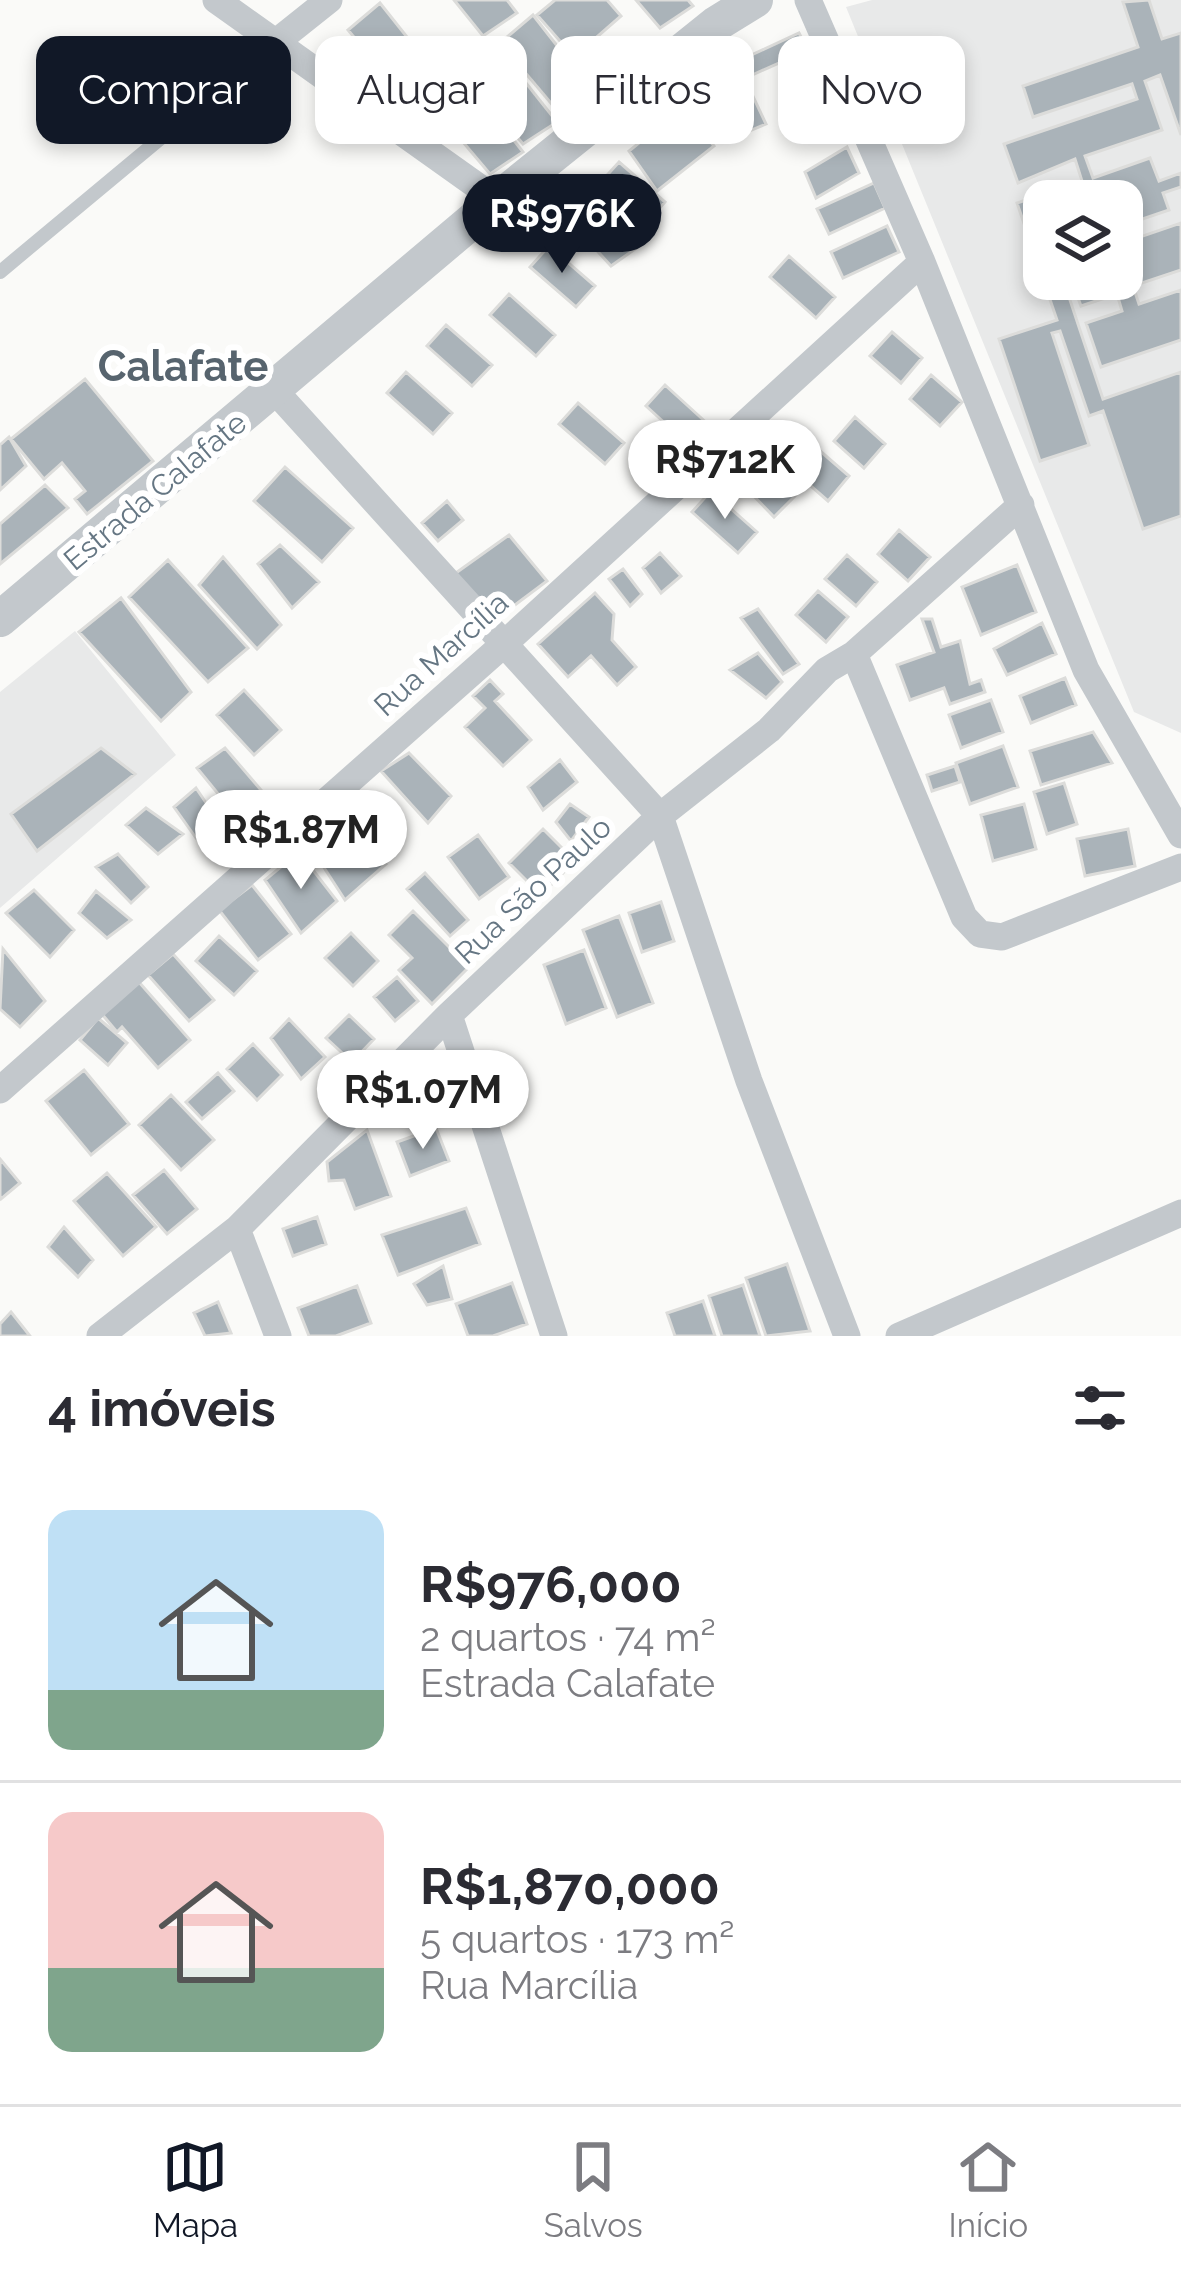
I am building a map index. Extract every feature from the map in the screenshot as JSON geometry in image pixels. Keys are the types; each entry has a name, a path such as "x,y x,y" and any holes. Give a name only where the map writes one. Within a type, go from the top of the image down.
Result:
{"street":[{"path":"216,0 265,36"},
{"path":"284,36 329,0"},
{"name":"Estrada Calafate","path":"0,619 497,200 716,25 755,0"},
{"path":"808,0 922,262 1086,670 1181,835"},
{"path":"291,54 497,200"},
{"name":"Rua Marcília","path":"0,1090 504,644 922,262"},
{"path":"275,391 660,816 693,902 749,1081 848,1336"},
{"name":"Rua São Paulo","path":"100,1336 237,1228 449,1015 660,816 769,730 827,670 854,654 1021,505"},
{"path":"854,654 964,916 980,934 1002,937 1181,867"},
{"path":"449,1015 554,1336"},
{"path":"899,1336 1181,1214"},
{"path":"237,1228 278,1336"}],"lane":[{"path":"0,272 154,144"}],"shaded area":[{"path":"872,0 1181,0 1181,733 1134,712 902,144 965,144 965,36 858,36 846,7"},
{"path":"75,631 176,755 0,908 0,692"}],"building":[{"path":"454,0 507,0 517,13 483,36"},
{"path":"555,0 607,0 621,16 598,36 556,36 537,15"},
{"path":"636,0 688,0 693,6 660,28"},
{"path":"1149,0 1162,39 1181,33 1181,135 1160,75 1145,81 1162,130 1085,156 1093,178 1150,158 1159,181 1181,173 1181,187 1163,193 1169,210 1143,219 1143,180 1082,180 1075,159 1018,183 1004,144 1137,99 1132,84 1033,117 1023,86 1138,47 1123,2"},
{"path":"380,3 406,36 353,36 348,30"},
{"path":"533,15 551,38 551,103 527,75 527,36 508,36"},
{"path":"778,43 778,63 754,74 754,54"},
{"path":"527,84 551,114 551,126 527,141"},
{"path":"754,98 766,124 754,129"},
{"path":"465,144 517,144 523,152 490,174"},
{"path":"638,144 714,146 657,191 629,151"},
{"path":"847,147 859,173 816,198 805,172"},
{"path":"619,162 665,202 646,224 600,183"},
{"path":"874,183 885,208 829,234 817,209"},
{"path":"600,191 645,242 611,266 568,219"},
{"path":"1181,223 1181,270 1143,283 1143,236"},
{"path":"887,226 899,252 843,278 831,252"},
{"path":"549,246 595,286 576,307 530,267"},
{"path":"789,256 835,297 816,318 770,277"},
{"path":"1181,290 1181,340 1101,367 1086,323 1122,311 1119,300 1138,300 1139,304"},
{"path":"509,294 555,335 536,356 490,315"},
{"path":"1050,300 1070,300 1103,399 1181,372 1181,516 1143,529 1103,411 1089,416 1060,331 1052,333 1089,445 1040,461 999,339 1057,320"},
{"path":"446,325 492,365 472,386 427,346"},
{"path":"892,332 922,358 901,383 870,356"},
{"path":"406,372 452,413 433,434 387,393"},
{"path":"931,375 962,402 940,426 910,399"},
{"path":"85,379 153,461 87,514 75,499 85,491 62,463 44,479 11,439"},
{"path":"665,385 710,426 691,447 646,406"},
{"path":"578,403 624,443 605,464 559,424"},
{"path":"855,417 885,444 864,468 834,441"},
{"path":"9,437 26,466 0,490 0,445"},
{"path":"819,450 849,476 828,501 797,474"},
{"path":"285,467 353,528 322,562 254,501"},
{"path":"775,467 800,491 774,517 746,488"},
{"path":"45,485 68,508 0,564 0,524"},
{"path":"711,491 757,532 738,553 692,512"},
{"path":"447,501 463,520 438,541 422,523"},
{"path":"899,530 930,557 908,581 878,554"},
{"path":"509,535 547,581 496,619 453,575"},
{"path":"280,545 319,582 292,608 258,564"},
{"path":"660,553 681,576 661,593 643,568"},
{"path":"847,555 877,582 856,606 825,579"},
{"path":"223,557 281,625 257,649 199,585"},
{"path":"168,560 248,648 208,682 129,597"},
{"path":"1017,565 1036,612 981,635 962,587"},
{"path":"623,569 642,594 630,606 609,579"},
{"path":"818,591 848,617 826,642 796,615"},
{"path":"595,593 614,614 612,640 636,667 617,685 591,656 568,677 538,644"},
{"path":"121,598 191,692 161,721 79,632"},
{"path":"758,609 799,664 783,674 741,618"},
{"path":"922,619 932,619 941,647 960,641 970,684 981,680 985,692 950,704 944,688 910,700 897,665 934,652"},
{"path":"1042,623 1056,654 1007,675 994,649"},
{"path":"758,653 782,682 766,698 730,670"},
{"path":"1065,678 1076,705 1031,723 1020,696"},
{"path":"490,680 503,694 495,701 531,740 503,766 465,727 485,708 473,696"},
{"path":"244,690 281,730 254,755 217,715"},
{"path":"991,700 1003,732 961,748 949,715"},
{"path":"1093,732 1112,763 1041,785 1030,751"},
{"path":"1003,746 1018,787 970,804 956,763"},
{"path":"101,748 135,774 37,851 11,814"},
{"path":"225,748 261,790 237,817 197,768"},
{"path":"409,753 451,796 428,823 381,771"},
{"path":"560,760 577,782 543,810 528,787"},
{"path":"955,766 960,782 932,791 927,775"},
{"path":"1064,783 1077,824 1047,834 1034,792"},
{"path":"196,788 219,822 196,838 174,807"},
{"path":"570,804 589,817 571,841 556,822"},
{"path":"1024,804 1036,849 993,861 981,815"},
{"path":"146,808 183,834 158,854 126,825"},
{"path":"348,814 386,864 345,900 310,846"},
{"path":"543,829 575,861 541,895 509,863"},
{"path":"1128,829 1135,866 1085,876 1077,839"},
{"path":"478,835 509,877 479,899 448,857"},
{"path":"299,852 337,901 301,933 265,880"},
{"path":"118,854 148,887 131,903 96,867"},
{"path":"425,873 468,920 450,936 407,889"},
{"path":"252,885 291,934 258,960 219,910"},
{"path":"34,890 74,930 50,957 6,913"},
{"path":"96,891 131,920 107,938 79,913"},
{"path":"661,902 674,941 642,952 629,913"},
{"path":"413,911 469,967 432,1004 399,970 412,958 389,935"},
{"path":"619,916 653,1003 617,1017 583,930"},
{"path":"351,933 378,961 353,986 325,958"},
{"path":"219,936 257,971 234,995 196,961"},
{"path":"3,949 45,1001 20,1027 0,1009"},
{"path":"584,950 606,1008 566,1024 544,965"},
{"path":"173,954 214,1000 189,1021 148,975"},
{"path":"397,977 418,1001 395,1021 374,997"},
{"path":"138,981 190,1040 158,1068 122,1027 117,1032 101,1013"},
{"path":"349,1015 374,1039 352,1062 326,1038"},
{"path":"98,1018 127,1043 108,1065 80,1040"},
{"path":"289,1019 325,1057 301,1079 271,1038"},
{"path":"253,1044 282,1075 257,1100 227,1069"},
{"path":"84,1070 129,1124 91,1155 46,1101"},
{"path":"218,1073 234,1091 202,1119 186,1102"},
{"path":"171,1095 214,1140 181,1170 139,1125"},
{"path":"436,1128 449,1161 410,1176 397,1142"},
{"path":"367,1130 391,1196 355,1209 344,1180 329,1181 327,1162"},
{"path":"0,1159 20,1183 1,1199 0,1197"},
{"path":"164,1170 197,1209 167,1234 133,1195"},
{"path":"107,1173 156,1227 123,1256 74,1201"},
{"path":"466,1208 480,1244 398,1275 382,1235"},
{"path":"317,1217 326,1244 293,1256 283,1229"},
{"path":"64,1227 93,1260 78,1277 48,1247"},
{"path":"787,1264 810,1331 766,1336 746,1278"},
{"path":"443,1266 452,1299 427,1305 414,1284"},
{"path":"512,1283 527,1324 493,1336 468,1336 456,1304"},
{"path":"743,1285 760,1336 722,1336 709,1296"},
{"path":"357,1286 371,1323 336,1336 309,1336 298,1308"},
{"path":"703,1301 715,1336 675,1336 667,1313"},
{"path":"218,1302 231,1333 205,1336 194,1313"},
{"path":"11,1312 30,1336 0,1336 0,1324"}],"district":[{"name":"Calafate","path":"183,366"}]}
